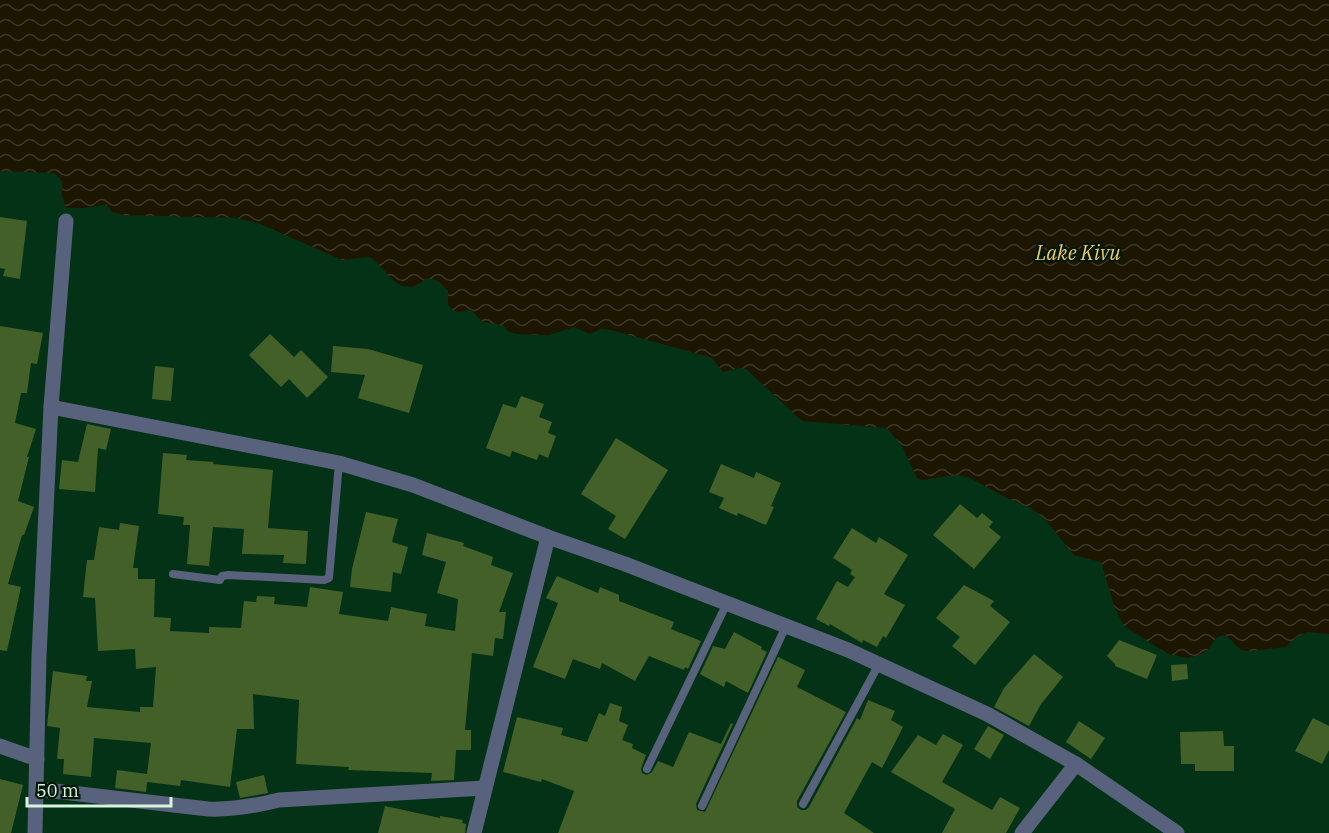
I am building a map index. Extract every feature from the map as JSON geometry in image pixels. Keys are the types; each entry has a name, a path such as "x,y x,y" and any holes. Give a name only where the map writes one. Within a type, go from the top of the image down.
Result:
{"street":[{"path":"35,833 39,644 51,407 66,221"},
{"path":"51,407 339,463 413,485 625,564 848,650 987,714 1076,764 1177,833"},
{"path":"474,833 548,537"},
{"path":"0,746 37,759"},
{"path":"1022,833 1076,764"},
{"path":"37,789 229,810 254,807 279,800 484,788"}],"lane":[{"path":"173,574 220,580 222,576 228,575 328,579 339,463"},
{"path":"647,769 727,603"},
{"path":"702,806 786,626"},
{"path":"803,804 879,664"}],"water":[{"name":"Lake Kivu","path":"0,0 1329,0 1329,634 1307,632 1296,637 1286,647 1250,651 1241,650 1223,635 1216,638 1208,650 1199,655 1187,658 1166,653 1124,626 1114,606 1101,562 1074,555 1044,518 1031,508 968,477 957,475 921,480 917,478 902,446 887,428 802,421 746,369 739,368 723,372 712,358 611,330 601,329 590,334 574,327 549,335 516,334 508,331 503,325 483,322 471,310 458,312 452,310 448,304 448,291 438,281 428,278 415,286 401,285 370,257 342,260 258,223 237,218 123,215 112,212 106,204 86,208 66,208 62,196 62,181 54,173 0,171"}],"building":[{"path":"0,217 27,221 20,279 3,276 5,269 0,268"},
{"path":"0,326 43,333 37,364 31,363 27,393 21,393 15,423 36,429 27,457 29,457 18,501 34,507 24,535 22,535 8,584 21,587 7,651 0,650"},
{"path":"270,334 294,357 301,350 328,377 307,398 289,379 281,387 249,355"},
{"path":"333,346 368,349 423,365 409,413 358,398 365,375 331,372"},
{"path":"155,366 174,368 171,401 152,399"},
{"path":"521,396 544,404 539,417 552,422 548,433 556,436 548,458 539,454 537,460 512,451 510,457 486,448 503,404 516,408"},
{"path":"87,424 111,429 106,450 98,448 95,492 59,489 62,460 78,462"},
{"path":"616,438 668,470 625,539 608,529 616,516 581,494"},
{"path":"163,453 187,455 186,460 273,470 268,528 308,531 306,564 283,563 284,555 242,554 244,529 213,527 209,566 187,564 190,525 183,525 184,517 158,514"},
{"path":"721,464 754,478 756,472 781,483 766,525 719,508 724,498 709,492"},
{"path":"960,504 977,518 982,513 993,522 989,527 1001,537 974,569 933,535"},
{"path":"366,512 398,519 392,542 408,547 401,574 393,572 391,592 350,587"},
{"path":"120,523 139,526 133,568 138,568 138,579 155,579 154,617 171,618 170,631 209,633 209,627 241,628 244,601 256,602 257,596 275,597 274,604 307,607 310,587 343,592 339,614 388,621 391,607 427,614 425,626 455,631 458,599 437,593 446,562 422,555 427,533 464,543 463,546 493,557 491,565 513,573 499,612 506,612 503,639 495,638 493,656 472,653 465,730 471,730 471,750 456,750 454,780 431,781 432,773 348,770 349,767 296,764 299,700 253,694 254,729 237,729 230,787 181,780 180,786 147,782 146,792 115,788 117,770 147,774 151,743 94,738 91,777 63,774 64,759 57,759 60,728 47,726 53,671 87,676 86,681 92,681 87,707 140,712 140,707 153,707 156,667 136,669 135,649 98,651 95,598 83,597 87,560 94,560 99,527 119,530"},
{"path":"852,528 876,543 879,537 908,555 884,594 905,605 886,638 883,636 877,647 863,640 862,643 830,624 829,626 816,619 837,581 848,587 855,577 850,574 852,570 833,558"},
{"path":"557,576 598,593 600,587 619,595 619,601 674,622 671,629 701,641 688,669 685,667 684,670 649,656 635,681 602,663 600,669 573,659 565,679 533,667 558,603 546,598"},
{"path":"964,585 994,601 990,606 1010,622 975,665 952,646 960,637 936,618"},
{"path":"734,632 767,652 748,693 726,681 724,687 700,674 713,646 725,649"},
{"path":"1119,640 1157,655 1147,679 1115,666 1107,656"},
{"path":"1034,654 1063,677 1041,704 1029,726 994,707 1004,688"},
{"path":"778,657 805,670 797,687 846,712 797,801 797,807 801,810 809,807 857,718 860,720 868,700 895,711 891,720 903,727 882,768 872,762 844,813 874,833 558,833 574,791 542,779 541,782 503,772 517,717 563,728 561,735 587,742 599,713 605,716 610,703 622,707 619,721 628,725 622,740 633,744 632,748 646,755 641,769 642,773 647,775 652,772 658,761 673,767 689,732 721,744 731,723 733,724 696,804 697,810 705,812"},
{"path":"1187,664 1188,679 1172,681 1171,665"},
{"path":"1313,718 1329,726 1329,750 1322,764 1295,751"},
{"path":"1079,721 1105,738 1091,759 1066,742"},
{"path":"988,726 1004,735 990,759 974,749"},
{"path":"1223,731 1224,746 1234,746 1234,771 1195,771 1195,764 1181,764 1180,732"},
{"path":"943,734 963,745 942,782 992,810 1000,797 1020,808 1006,833 942,833 955,809 891,772 918,735 936,745"},
{"path":"264,775 268,793 240,798 236,782"},
{"path":"0,779 23,785 11,833 0,833"},
{"path":"385,806 440,818 440,816 463,820 462,823 466,824 465,833 378,833"}]}
